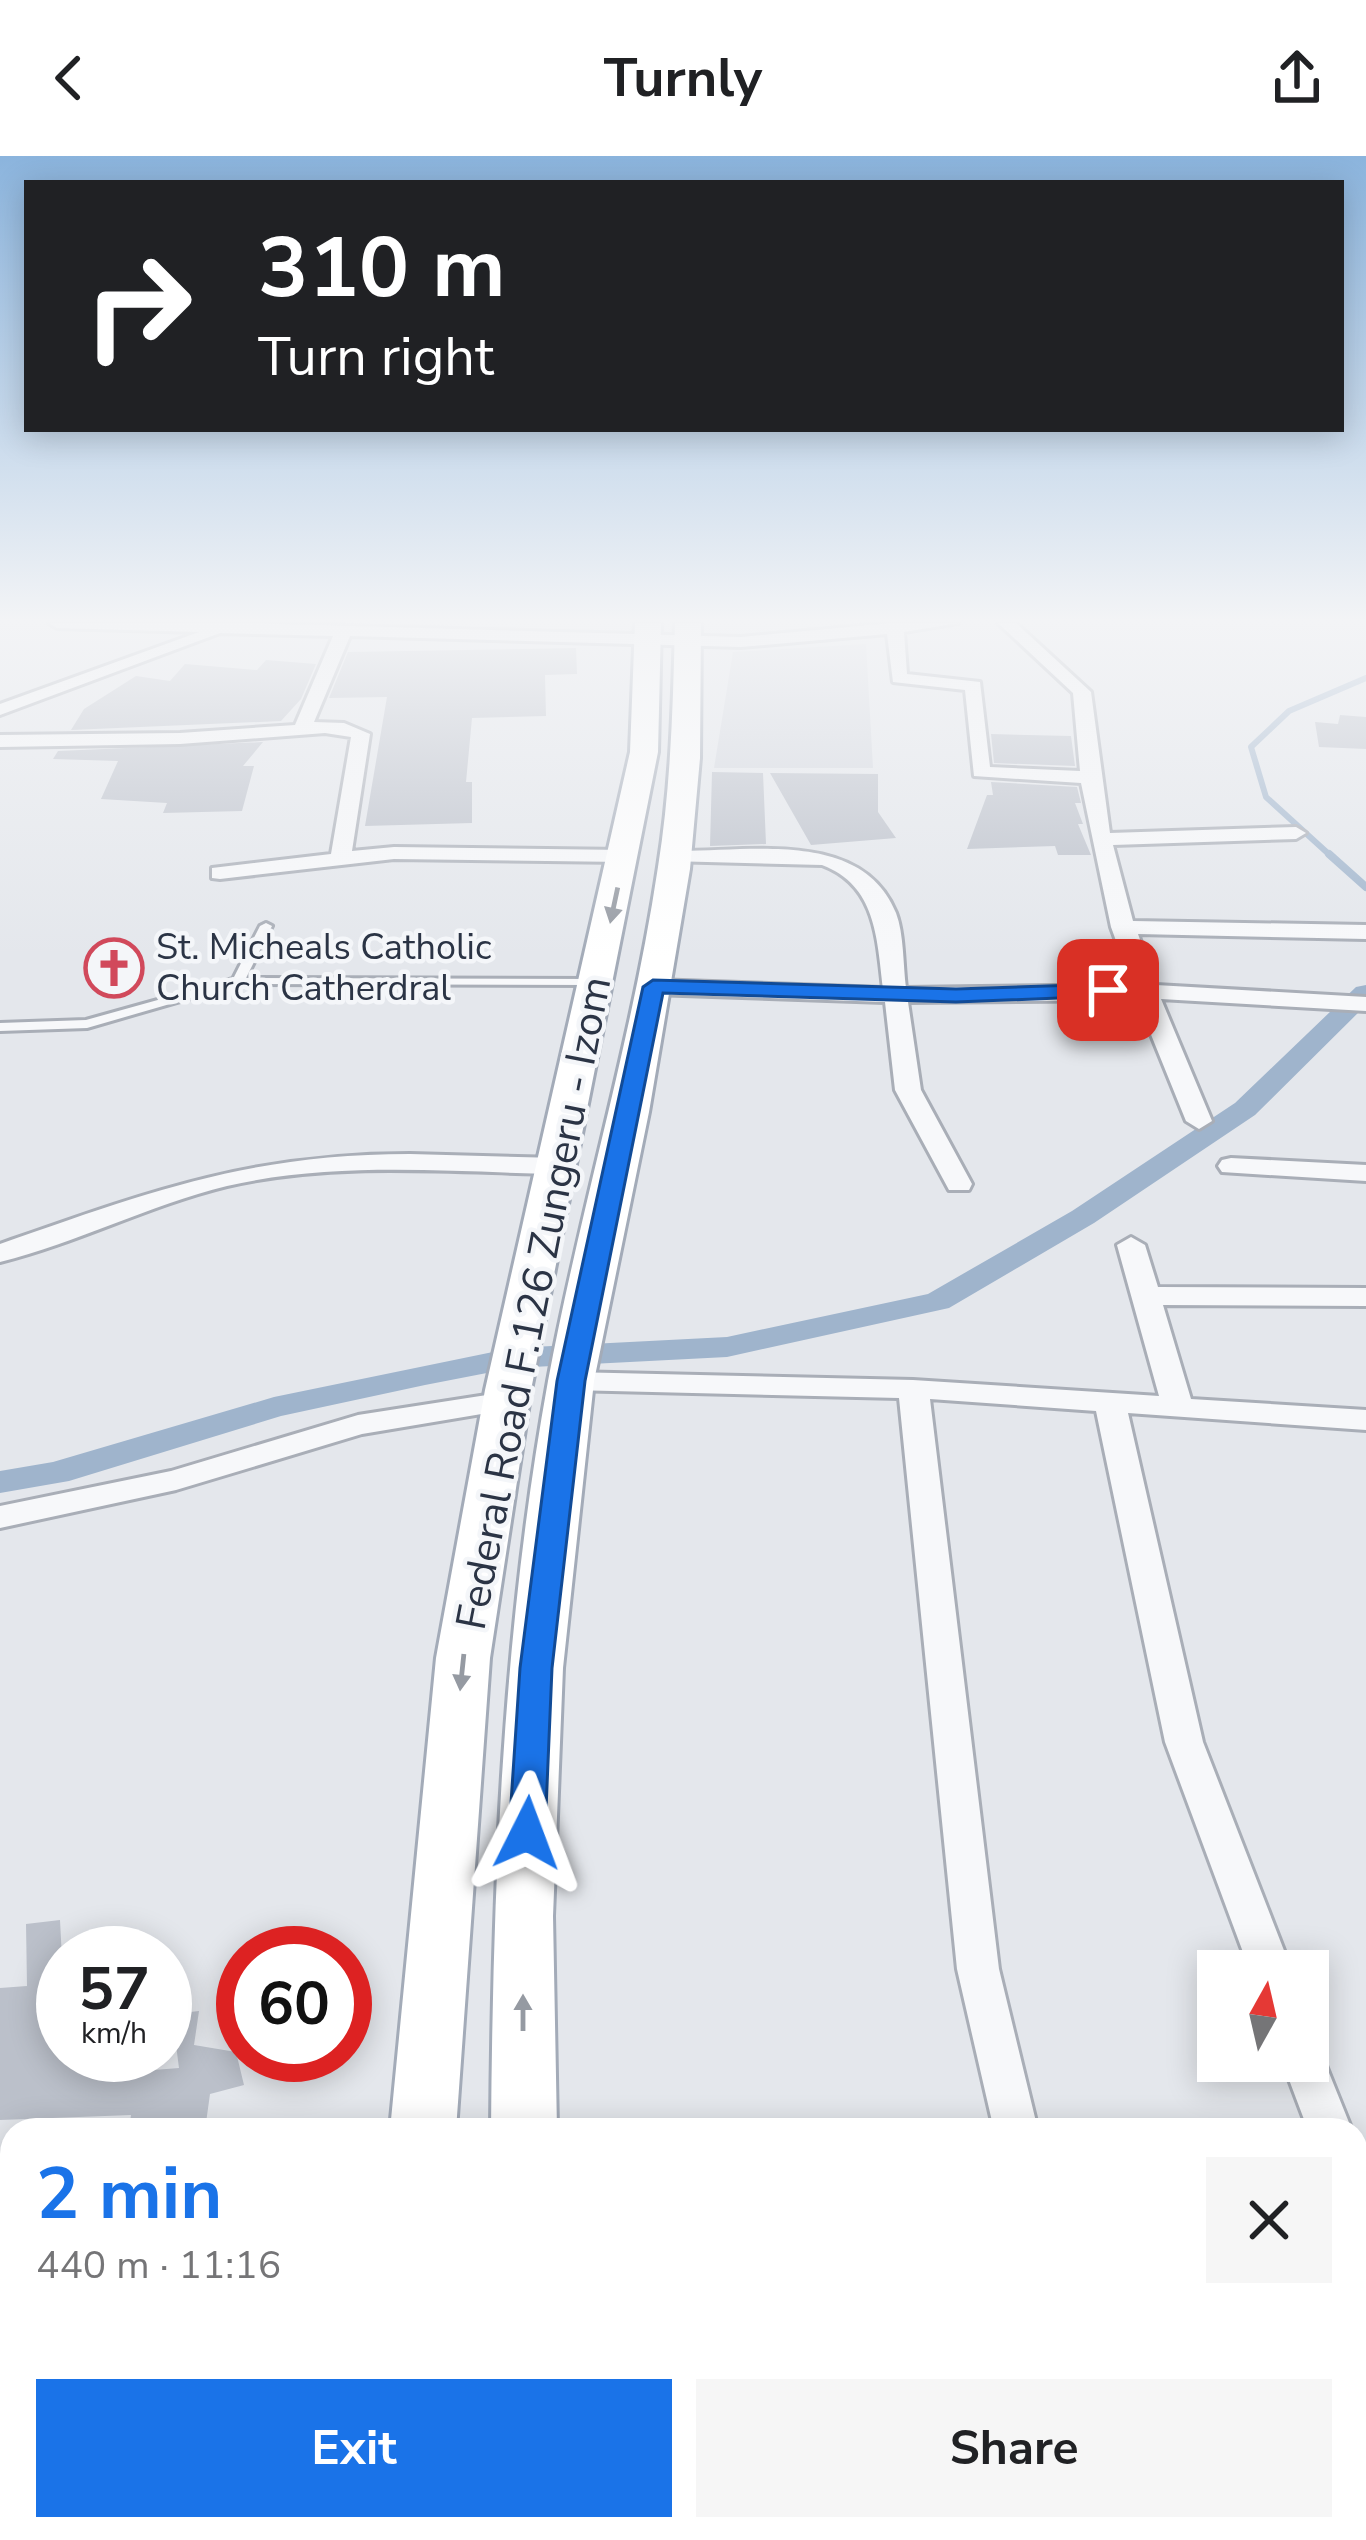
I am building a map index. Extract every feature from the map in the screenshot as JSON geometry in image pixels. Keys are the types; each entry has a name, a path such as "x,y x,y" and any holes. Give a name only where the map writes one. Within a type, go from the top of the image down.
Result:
{"main road":[{"name":"Federal Road F.126 Zungeru - Izom","path":"424,2118 463,1658 511,1376 624,856 645,734"},
{"name":"Federal Road F.126 Zungeru - Izom","path":"524,2118 523,1916 536,1668 574,1363 630,1112 676,856 683,734"},
{"path":"570,1110 630,1112"}],"street":[{"path":"0,741 174,741 253,734"},
{"path":"341,857 361,734"},
{"path":"978,734 981,772 1093,778"},
{"path":"1087,734 1101,839 1122,927 1140,989 1199,1121"},
{"path":"1101,839 1296,833"},
{"path":"220,873 341,857 624,856"},
{"path":"676,856 842,862 885,913 908,1090 959,1184"},
{"path":"1122,927 1366,932"},
{"path":"653,987 896,994 1140,989 1366,1004"},
{"path":"0,1254 190,1188 264,1171 351,1163 558,1166"},
{"path":"1231,1166 1366,1173"},
{"path":"1131,1245 1177,1404"},
{"path":"1145,1296 1366,1297"},
{"path":"574,1363 1366,1420"},
{"path":"0,1517 176,1480 511,1376"},
{"path":"913,1389 978,1969 1013,2118"},
{"path":"1109,1399 1184,1742 1262,1950"},
{"path":"1312,2082 1325,2118"}],"lane":[{"path":"238,980 266,926"},
{"path":"0,1027 87,1024 238,980 597,982"}],"shaded area":[{"path":"720,734 871,734 873,768 714,768"}],"building":[{"path":"381,734 470,734 466,782 472,782 472,823 365,826"},
{"path":"991,734 1071,736 1075,766 994,763"},
{"path":"1317,734 1366,734 1366,749 1319,747"},
{"path":"263,742 243,766 254,766 242,811 163,813 167,803 101,799 118,761 53,759 58,751"},
{"path":"712,772 763,773 766,844 710,846"},
{"path":"770,773 878,774 878,812 896,838 811,845"},
{"path":"991,782 1077,787 1081,803 1075,803 1083,824 1078,824 1091,855 1058,855 1055,846 967,849 987,795 993,795"},
{"path":"60,1920 60,1926 36,1926 36,2082 192,2082 192,2012 199,2011 194,2045 216,2049 216,2082 244,2085 210,2094 207,2118 0,2118 0,1988 27,1986 26,1924"}],"waterway":[{"path":"1264,734 1251,747 1266,797 1332,857"},
{"path":"1329,854 1366,887"},
{"path":"0,1482 56,1473 274,1407 513,1358 727,1347 938,1301 1083,1217 1245,1109 1365,992"}],"place":[{"name":"St. Micheals Catholic Church Catherdral","path":"114,968"}],"route":[{"path":"527,1833 536,1668 571,1381 653,987 956,995 1108,990"}]}
